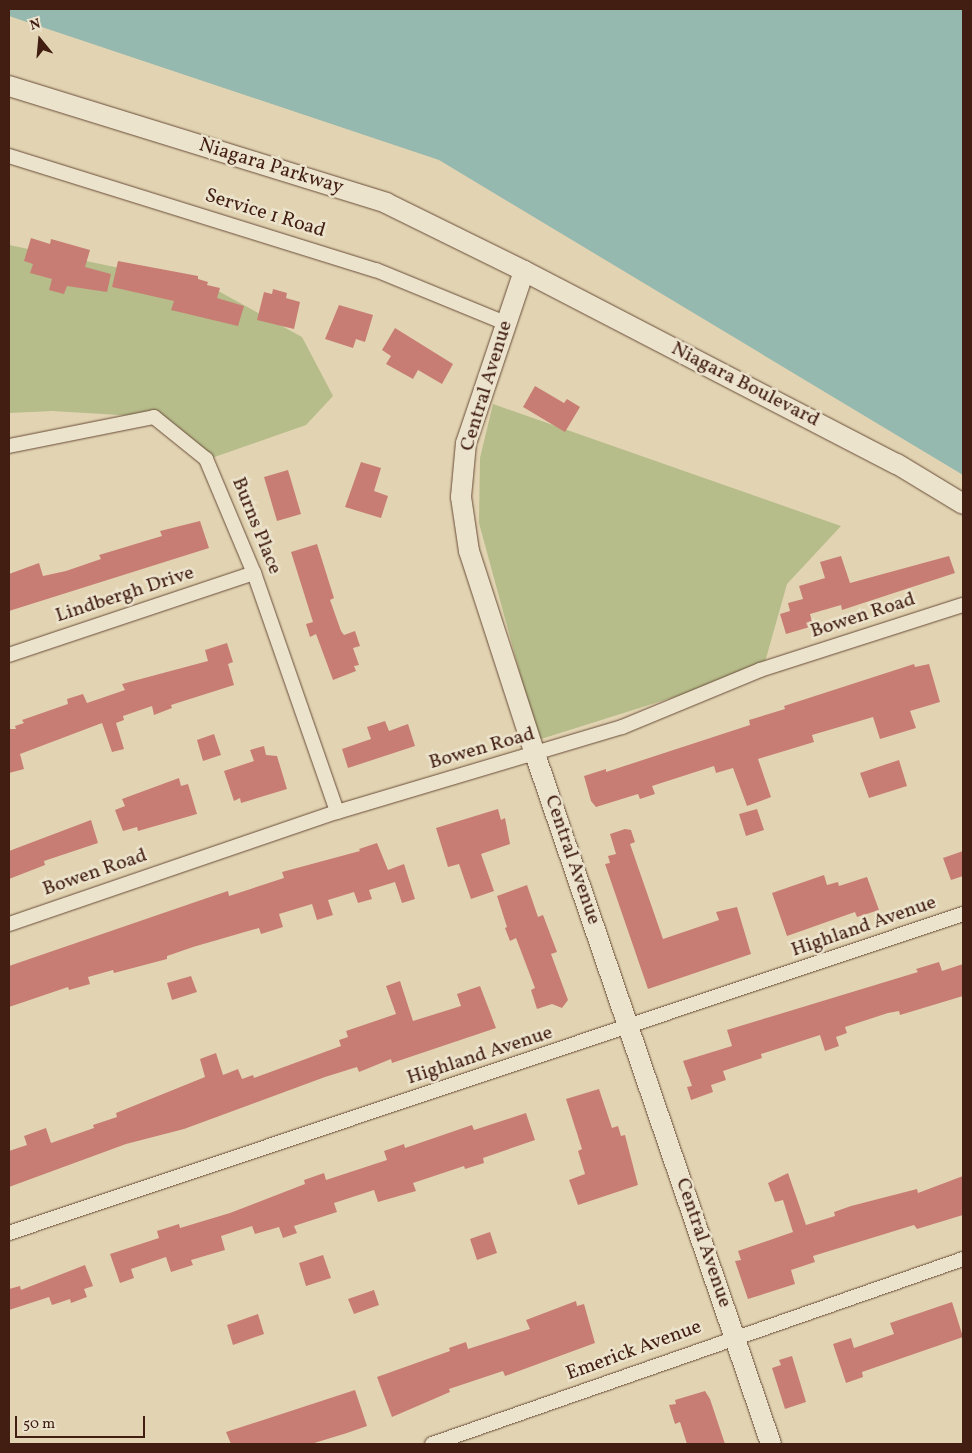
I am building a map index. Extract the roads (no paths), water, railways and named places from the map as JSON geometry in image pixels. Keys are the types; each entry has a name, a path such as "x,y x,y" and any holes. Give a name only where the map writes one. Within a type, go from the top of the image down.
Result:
{"main road":[{"name":"Niagara Parkway","path":"9,86 386,203 524,270"},
{"name":"Central Avenue","path":"524,270 466,443 461,498 469,551 535,754 771,1444"},
{"name":"Niagara Boulevard","path":"524,270 897,464 963,504"}],"street":[{"name":"Service 1 Road","path":"9,156 376,270 505,323"},
{"name":"Burns Place","path":"9,446 154,417 206,459 254,573 337,812"},
{"name":"Lindbergh Drive","path":"9,655 254,573"},
{"name":"Bowen Road","path":"9,924 337,812 622,727 760,670 963,605"},
{"name":"Highland Avenue","path":"9,1234 630,1028 963,914"},
{"name":"Emerick Avenue","path":"432,1444 735,1336 963,1259"}],"water":[{"path":"9,9 963,9 963,475 439,160 9,16"}]}
